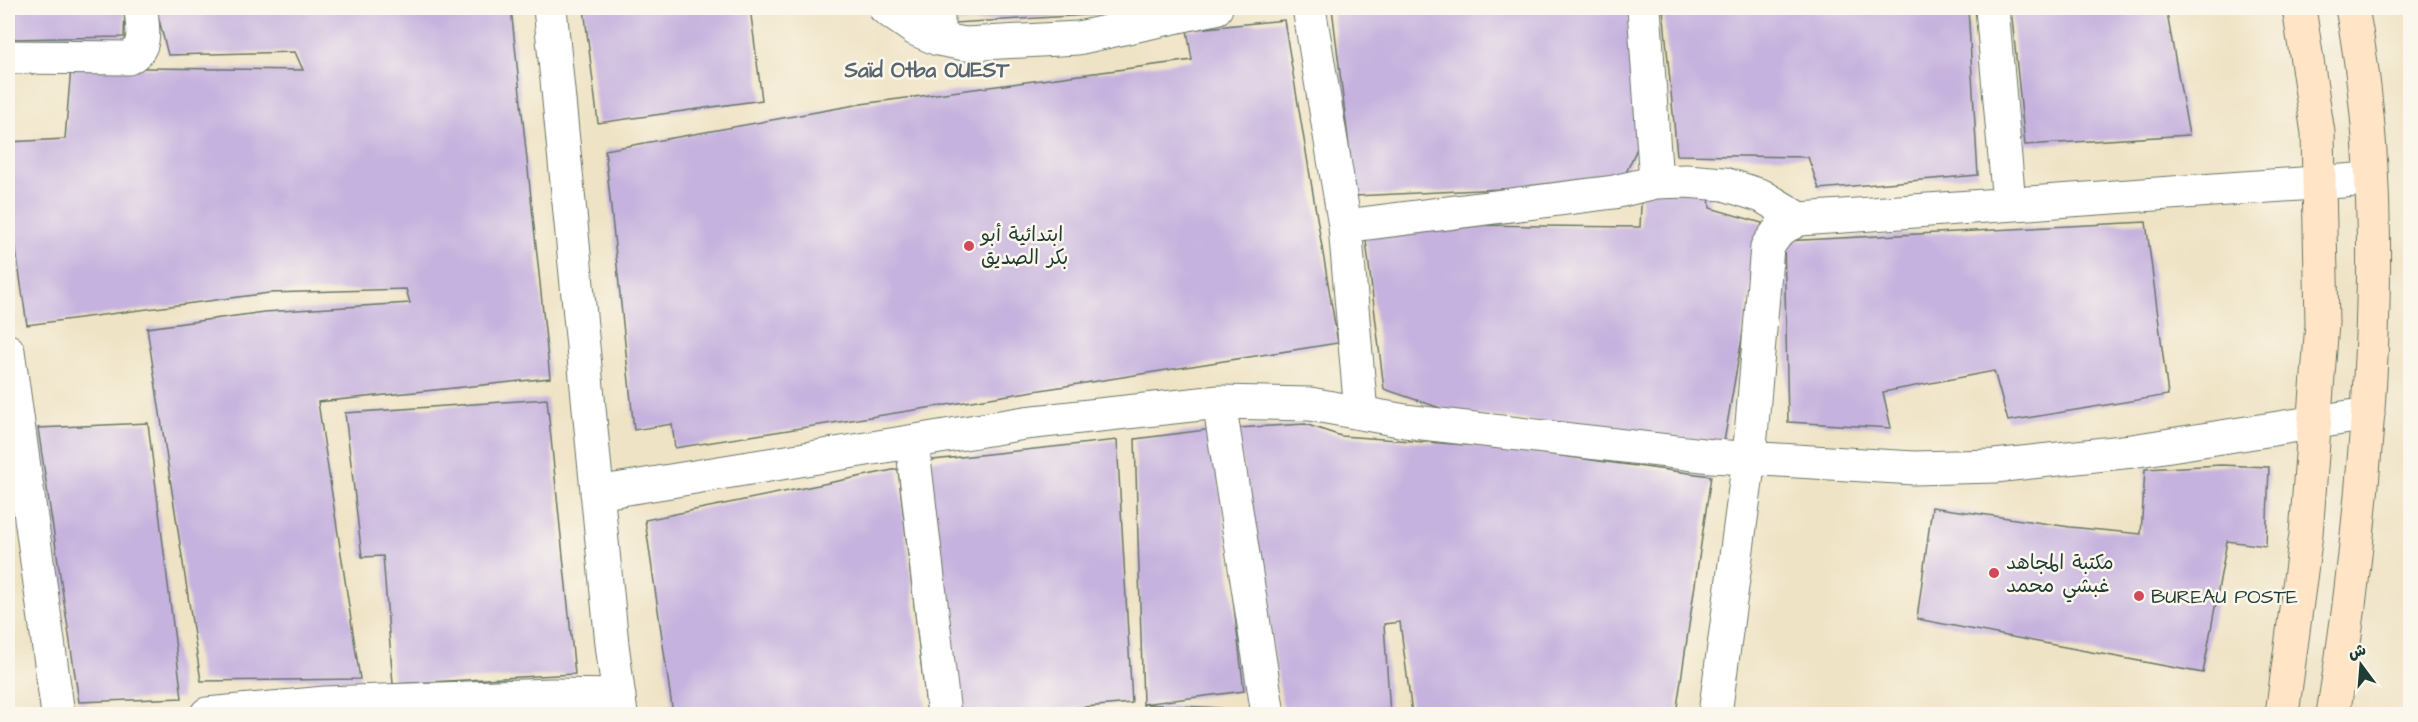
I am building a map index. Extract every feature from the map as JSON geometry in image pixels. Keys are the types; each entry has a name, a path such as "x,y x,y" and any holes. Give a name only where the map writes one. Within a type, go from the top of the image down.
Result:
{"main road":[{"path":"2282,714 2306,534 2322,323 2318,133 2299,8"},
{"path":"2333,714 2358,529 2373,320 2374,209 2362,65 2352,8"}],"street":[{"path":"8,57 128,58 137,54 142,44 141,8"},
{"path":"207,714 552,695 620,705 550,8"},
{"path":"885,8 915,29 938,23 965,44 1078,38 1216,8"},
{"path":"1309,8 1345,226 1361,413"},
{"path":"1644,8 1656,182"},
{"path":"1992,8 2009,204"},
{"path":"1715,714 1749,459 1767,247 1780,229 1800,219 2371,179"},
{"path":"1345,226 1614,192 1656,182 1686,181 1724,184 1762,196 1800,219"},
{"path":"8,351 58,714"},
{"path":"597,493 1025,423 1219,402 1310,404 1405,421 1749,459 1914,468 1995,466 2132,451 2368,414"},
{"path":"1219,402 1268,714"},
{"path":"912,441 944,714"}],"building":[{"path":"8,8 125,8 124,37 8,39"},
{"path":"156,8 511,8 550,378 318,402 360,679 201,681 147,328 264,312 410,303 406,289 269,293 27,325 8,196 8,142 65,139 71,67 303,70 295,52 168,55"},
{"path":"584,8 750,8 762,100 598,123"},
{"path":"954,8 1186,8 1186,9 954,23"},
{"path":"1332,8 1628,8 1638,146 1625,175 1522,188 1355,196"},
{"path":"1663,8 1968,8 1978,175 1819,189 1808,157 1677,155"},
{"path":"2011,8 2166,8 2189,135 2025,145"},
{"name":"ابتدائية أبو بكر الصديق","path":"1284,20 1338,343 675,448 672,424 634,430 605,150 861,104 1192,60 1187,30"},
{"path":"1642,186 1709,193 1710,208 1762,223 1724,442 1452,412 1384,389 1364,224 1640,227"},
{"path":"2146,222 2168,395 2008,421 1994,371 1883,392 1891,428 1788,422 1784,241"},
{"path":"547,399 575,674 393,684 383,556 362,557 345,413"},
{"path":"148,423 182,698 79,702 38,428"},
{"path":"1305,424 1341,436 1495,447 1711,476 1676,714 1412,714 1400,622 1384,624 1390,714 1284,714 1237,428"},
{"path":"1213,429 1244,691 1143,704 1135,439"},
{"path":"1117,440 1132,703 1001,714 951,714 924,461"},
{"name":"BUREAU POSTE","path":"2221,465 2269,467 2266,546 2227,541 2203,673 1917,619 1932,507 2070,527 2141,534 2145,469"},
{"path":"898,469 927,714 673,714 645,520"},
{"path":"1143,704 1220,708 1222,714 1144,714"},
{"path":"578,711 579,714 553,714 553,713"}],"place":[{"name":"ابتدائية أبو بكر الصديق","path":"969,246"},
{"name":"مكتبة المجاهد غبشي محمد","path":"1994,573"},
{"name":"BUREAU POSTE","path":"2139,596"}],"district":[{"name":"Saïd Otba OUEST","path":"927,70"}]}
